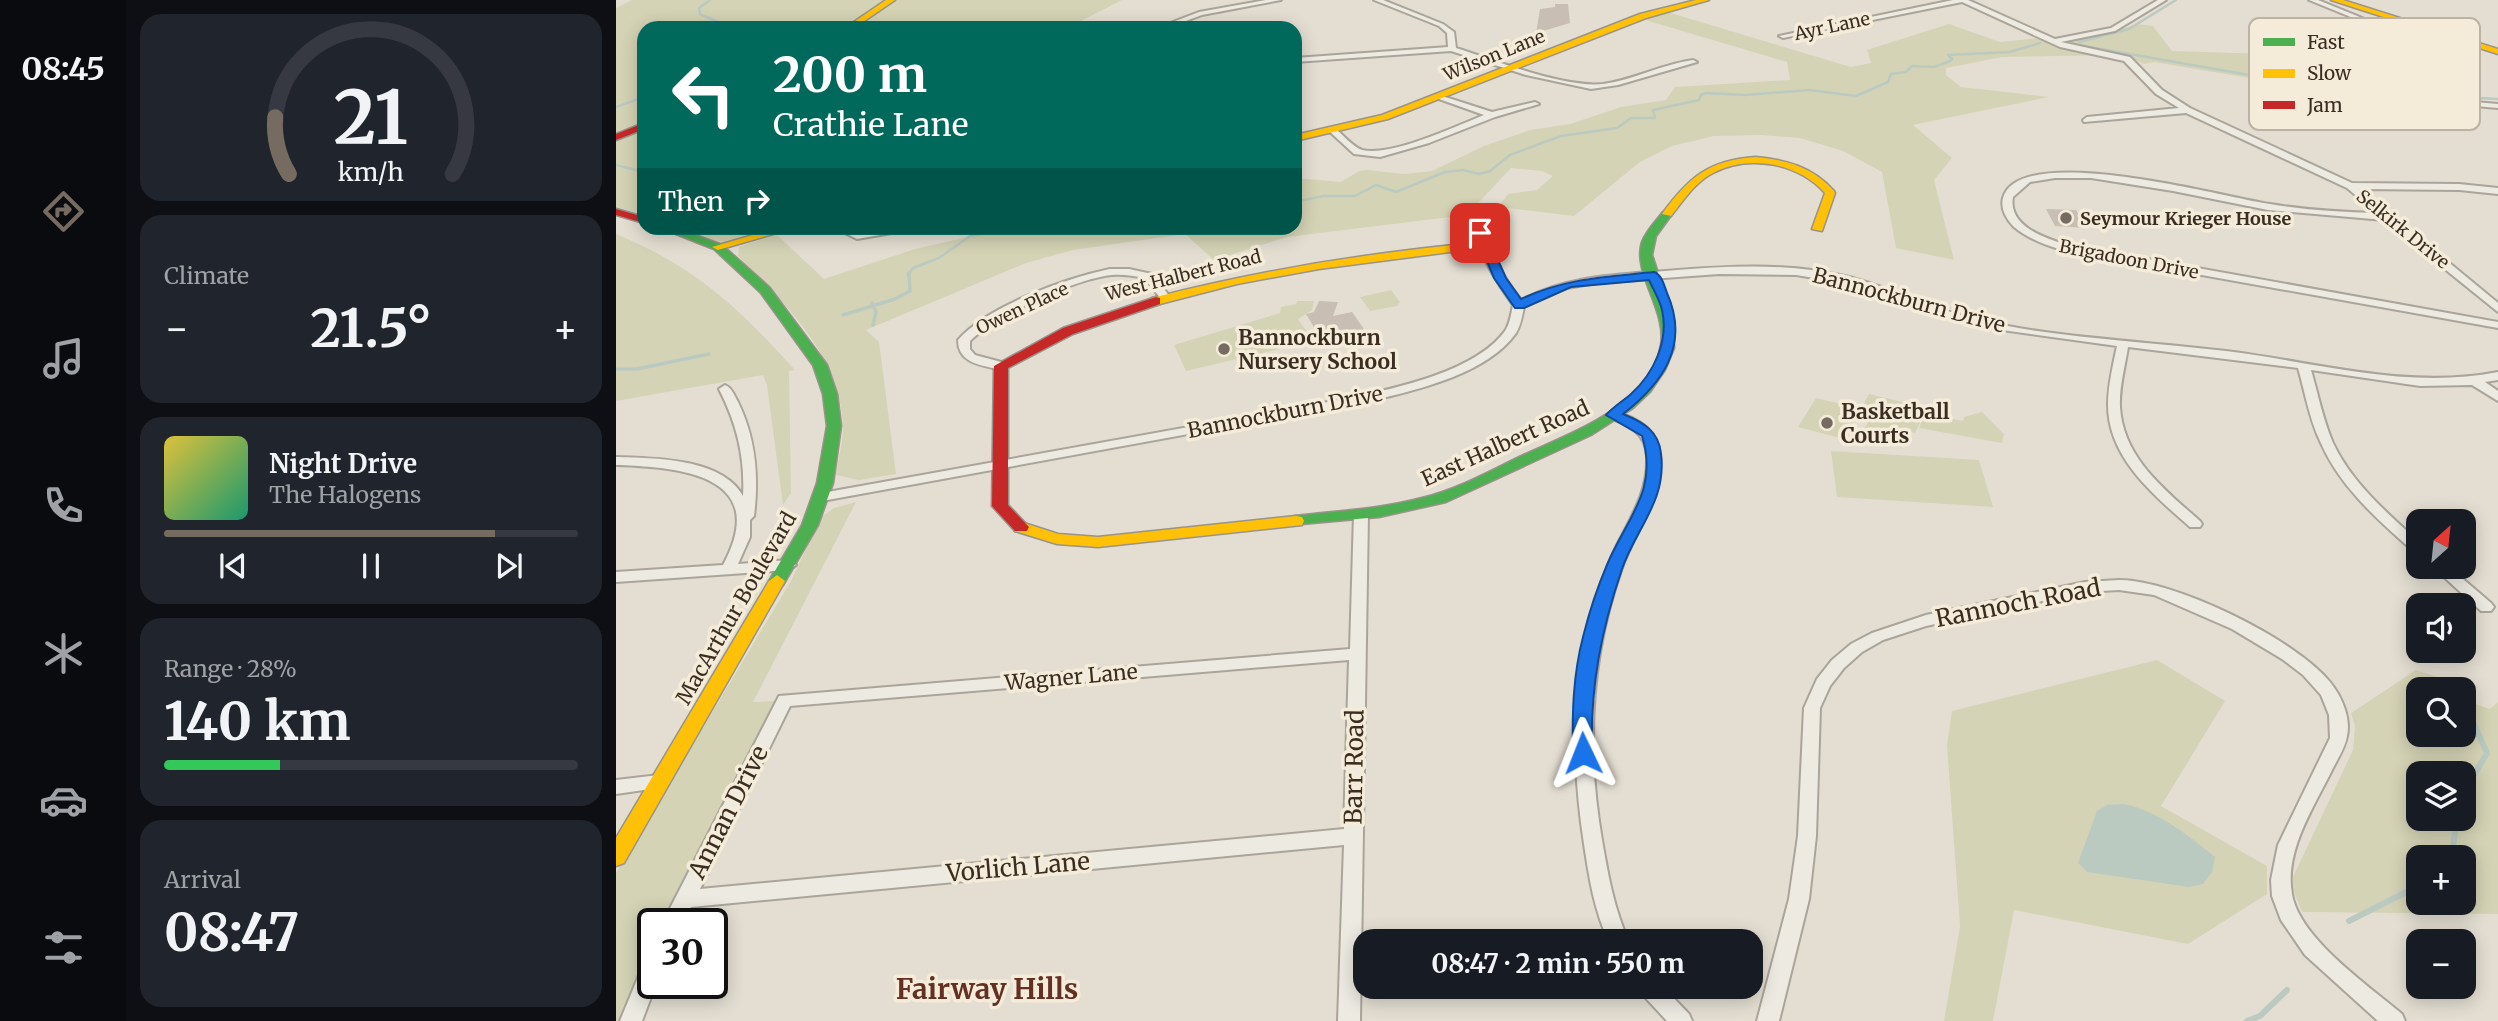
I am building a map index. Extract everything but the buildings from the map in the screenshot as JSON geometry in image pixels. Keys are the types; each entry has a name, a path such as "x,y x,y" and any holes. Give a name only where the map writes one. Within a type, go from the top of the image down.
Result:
{"main road":[{"path":"860,21 891,0"},
{"path":"873,21 904,0"},
{"name":"Wilson Lane","path":"1302,137 1385,117 1649,14 1705,0"},
{"path":"2335,0 2391,18"},
{"path":"2350,0 2407,18"},
{"path":"2480,41 2498,47"},
{"path":"2480,46 2498,52"},
{"path":"616,130 637,122"},
{"path":"616,138 637,129"},
{"name":"East Halbert Road","path":"997,467 1000,506 1005,515 1026,531 1060,541 1098,542 1361,514 1439,499 1568,440 1613,415 1636,397 1652,379 1669,344 1669,311 1646,255 1647,242 1681,196 1709,169 1751,162 1776,163 1817,177 1825,184 1829,193 1818,229"},
{"path":"616,212 637,218"},
{"name":"MacArthur Boulevard","path":"616,857 789,565 822,497 834,426 830,394 820,365 765,290 718,247 686,235"},
{"path":"718,247 762,235"},
{"name":"West Halbert Road","path":"1001,366 1074,326 1118,310 1166,298 1268,273 1332,261 1485,245"},
{"path":"997,467 1001,366"}],"street":[{"path":"1180,21 1201,13 1278,0"},
{"path":"1377,0 1441,25 1450,32 1452,49"},
{"name":"Ayr Lane","path":"1783,36 1963,0"},
{"name":"Selkirk Drive","path":"1963,0 2053,41 2127,59 2140,69 2159,92 2187,110 2350,186 2391,217 2498,309"},
{"path":"2053,41 2113,30 2163,0"},
{"path":"2312,0 2357,18"},
{"path":"1302,60 1452,49 1581,85 1604,86 1669,66 1693,62"},
{"path":"1442,97 1492,115"},
{"path":"1333,131 1357,152 1371,155 1426,141 1492,115 1535,104"},
{"path":"2480,104 2498,106"},
{"path":"2087,120 2187,110"},
{"name":"Brigadoon Drive","path":"2391,217 2270,208 2086,174 2059,174 2026,181 2011,190 2006,202 2011,217 2023,230 2062,247 2498,325"},
{"path":"2350,186 2459,187 2498,191"},
{"path":"1485,208 1479,220 1485,245 1504,286 1519,305"},
{"name":"Bannockburn Drive","path":"822,497 1337,405 1402,388 1464,367 1486,356 1512,329 1519,305 1553,289 1571,284 1654,275 1754,268 1805,271 1849,280 1982,323 2033,333 2123,342 2410,381 2476,382 2498,376"},
{"name":"Owen Place","path":"1001,366 971,358 964,351 964,340 976,327 1023,304 1097,275 1121,271 1148,276 1166,298"},
{"path":"2123,342 2114,407 2119,438 2140,470 2195,524"},
{"path":"2303,365 2326,440 2339,466 2361,494 2406,537"},
{"path":"2476,382 2498,397"},
{"path":"725,389 741,418 750,452 751,490 744,534 729,567"},
{"path":"1613,415 1633,423 1648,434 1654,452 1654,469 1647,505 1615,565 1592,638 1581,710 1584,797 1608,918 1613,929"},
{"path":"616,461 660,462 699,469 727,484 743,506 744,534"},
{"name":"Barr Road","path":"1349,1021 1361,514"},
{"path":"616,576 789,565"},
{"path":"2454,579 2486,607"},
{"name":"Rannoch Road","path":"1768,1021 1799,899 1807,836 1812,708 1817,691 1830,673 1844,657 1865,642 1905,625 2085,587 2113,585 2138,586 2198,605 2289,656 2325,686 2338,713 2339,737 2286,850 2280,873 2283,898 2296,927 2311,944 2394,1021"},
{"name":"Wagner Lane","path":"785,701 1357,654"},
{"name":"Annan Drive","path":"680,908 785,701"},
{"path":"616,787 659,782"},
{"name":"Vorlich Lane","path":"684,899 1353,836"},
{"path":"631,1021 640,999"},
{"path":"1660,999 1681,1021"}],"green space":[{"path":"632,0 1122,0 1081,21 637,21 637,218 616,212 616,8"},
{"path":"1664,11 1851,67 1871,63 1867,50 1949,24 2000,42 2039,38 2108,55 2002,57 1946,68 1946,75 1961,87 2049,97 1913,125 1952,158 1934,180 1954,260 1896,248 1882,172 1843,151 1800,138 1760,135 1714,136 1672,146 1640,162 1574,216 1498,207 1508,194 1537,190 1553,176 1542,171 1511,168 1467,215 1287,237 1214,260 1186,235 1302,235 1302,179 1341,182 1359,171 1367,170 1405,174 1432,171 1484,146 1530,130 1570,124 1621,107 1666,100 1675,87 1790,80 1787,62 1642,19"},
{"path":"2137,24 2153,26 2172,51 2249,53 2249,78 2154,62 2144,64 2121,54 2060,41 2099,36"},
{"path":"616,234 670,260 693,275 735,308 795,370 789,371 791,493 783,505 767,385 763,375 616,401"},
{"path":"686,235 762,235 718,247"},
{"path":"777,235 824,279 915,249 977,235 1178,235 1073,250 1026,263 866,330 879,342 896,474 859,480 836,475 843,427 840,401 832,377 807,332 738,256 739,247"},
{"path":"1391,290 1400,302 1397,306 1370,311 1360,297"},
{"path":"1297,301 1314,301 1312,310 1298,319 1313,341 1186,371 1174,345 1280,313 1281,307 1296,304"},
{"path":"1869,394 1927,408 1915,433 1902,430 1895,445 1861,436 1868,422 1856,418 1844,439 1798,427 1816,398 1861,409"},
{"path":"1982,412 2004,434 2002,443 1919,428 1922,421 1930,422 1933,415 1963,421 1964,417"},
{"path":"1831,451 1979,460 1993,507 1837,497"},
{"path":"856,502 753,702 776,701 669,908 637,908 637,984 622,1021 616,1021 616,873 791,581 821,517 834,508"},
{"path":"2157,660 2225,701 2161,806 2267,866 2267,894 2188,944 2014,910 1993,1021 1944,1021 1960,926 1947,745 1952,711"},
{"path":"2416,670 2438,677 2406,677 2406,747 2476,747 2476,704 2490,709 2498,702 2498,914 2476,914 2476,845 2406,845 2406,913 2302,912 2293,889 2293,877 2353,750 2355,726 2351,713"}],"shaded area":[{"path":"2124,804 2161,818 2215,857 2212,872 2203,884 2189,887 2087,872 2078,863 2097,811 2107,805"}],"waterway":[{"path":"710,0 699,8 700,14 716,21"},
{"path":"2079,42 2129,29 2176,0"},
{"path":"1302,200 1323,196 1355,196 1376,185 1396,192 1445,172 1463,170 1479,174 1490,171 1510,155 1561,136 1617,128 1631,118 1655,118 1653,110 1699,100 1701,95 1706,93 1745,95 1810,90 1856,96 1888,82 1891,74 1906,72 1912,66 1934,67 1950,61 1952,59 1948,55 2010,52 2040,43"},
{"path":"2067,43 2249,75"},
{"path":"2480,98 2498,99"},
{"path":"616,107 637,100"},
{"path":"616,165 637,170"},
{"path":"909,274 913,268 939,258 970,236 976,235"},
{"path":"873,306 910,291 909,274"},
{"path":"843,315 873,306"},
{"path":"873,306 876,312 873,325"},
{"path":"616,369 637,369 709,354"},
{"path":"2476,729 2487,753 2476,772"},
{"path":"2453,845 2455,831"},
{"path":"2349,921 2406,892"},
{"path":"2247,1021 2260,1016 2287,990"}],"traffic: fast":[{"path":"1296,521 1379,512 1440,498 1586,432 1628,405 1645,389 1659,370 1667,348 1667,319 1646,255 1650,236 1667,214"},
{"path":"686,235 718,247 765,290 820,365 830,394 834,426 825,483 810,525 777,581"}],"traffic: slow":[{"path":"860,21 891,0"},
{"path":"1302,136 1385,117 1643,16 1705,0"},
{"path":"2335,0 2391,18"},
{"path":"2480,46 2498,52"},
{"path":"1667,214 1692,185 1709,171 1739,161 1756,160 1791,166 1820,181 1830,193 1818,229"},
{"path":"718,247 762,235"},
{"path":"1156,301 1319,265 1485,245"},
{"path":"1021,527 1057,539 1098,542 1296,521"},
{"path":"616,857 777,581"}],"traffic: jam":[{"path":"616,137 637,129"},
{"path":"616,212 637,218"},
{"path":"1021,527 1000,506 1001,366 1068,331 1156,301"}],"place":[{"name":"Seymour Krieger House","path":"2066,218"},
{"name":"Bannockburn Nursery School","path":"1224,349"},
{"name":"Basketball Courts","path":"1827,423"}],"district":[{"name":"Fairway Hills","path":"987,989"}],"route":[{"path":"1480,233 1504,286 1519,305 1553,289 1571,284 1654,275 1669,311 1669,344 1663,361 1636,397 1613,415 1633,423 1648,434 1654,452 1654,469 1647,505 1615,565 1592,638 1581,710 1583,753"}]}
